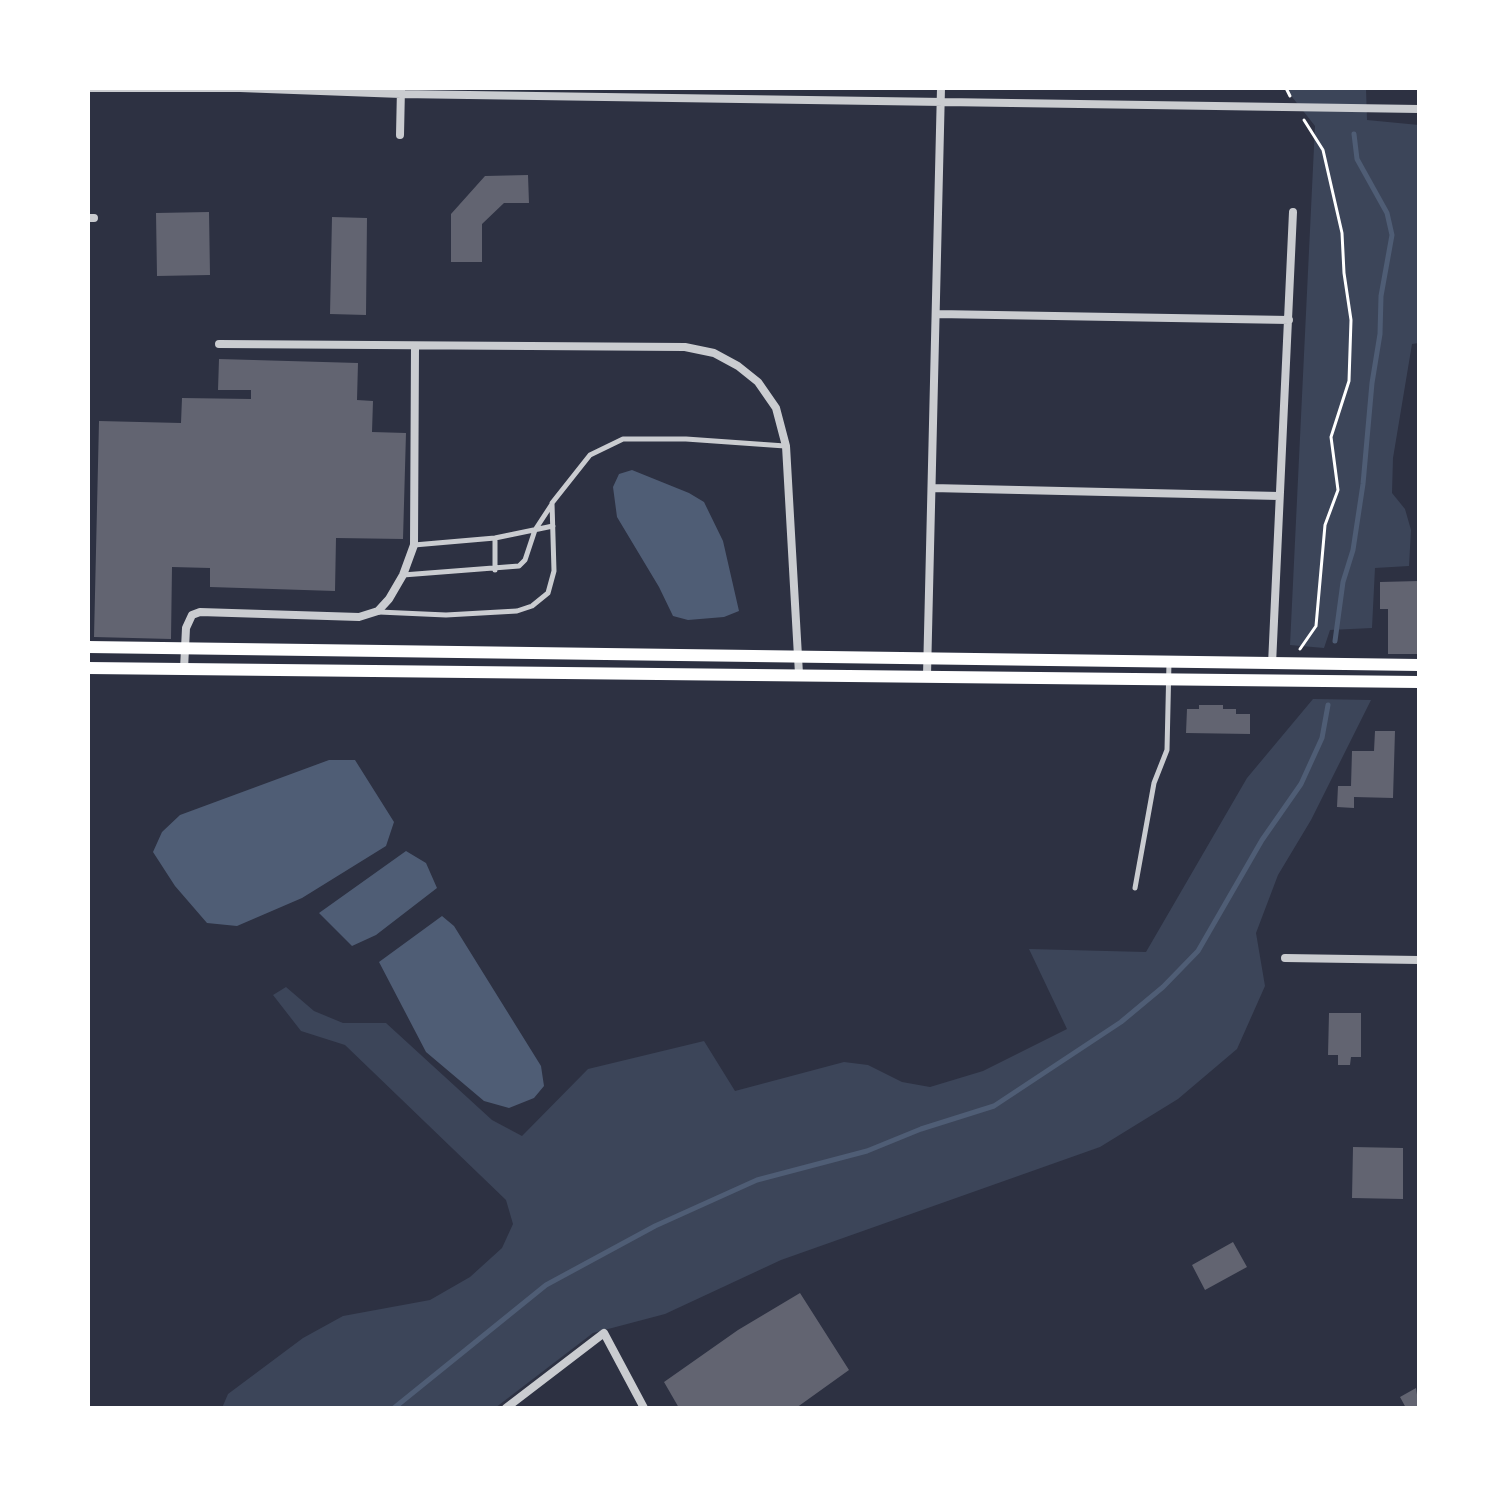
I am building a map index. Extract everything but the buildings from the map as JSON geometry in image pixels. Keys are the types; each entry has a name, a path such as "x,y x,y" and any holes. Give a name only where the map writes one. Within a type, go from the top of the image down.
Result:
{"main road":[{"path":"88,647 1419,665"},
{"path":"388,651 389,671"},
{"path":"1384,665 1384,681"},
{"path":"88,668 1419,682"}],"street":[{"path":"89,88 763,92 941,101 1419,109"},
{"path":"927,675 941,88"},
{"path":"400,135 401,91"},
{"path":"1272,664 1293,212"},
{"path":"937,314 1289,320"},
{"path":"219,344 685,347 714,353 738,366 758,382 776,408 786,446 799,674"},
{"path":"184,669 188,620 200,612 359,617 378,611 389,599 403,575 414,545 415,346"},
{"path":"932,488 1279,496"},
{"path":"1285,958 1419,960"},
{"path":"506,1408 604,1333 644,1408"}],"lane":[{"path":"403,575 519,566 525,560 535,530 552,503 590,455 623,439 686,439 786,446"},
{"path":"378,611 446,615 517,611 532,606 548,593 554,571 552,503"},
{"path":"414,545 495,538 553,526"},
{"path":"495,538 495,570"},
{"path":"1135,888 1154,783 1167,750 1169,662"}],"path":[{"path":"1286,88 1323,150 1342,233 1351,320 1349,381 1331,437 1338,490 1325,525 1316,626 1299,650"}],"shaded area":[{"path":"1285,88 1366,88 1367,120 1419,125 1419,343 1412,344 1393,458 1392,493 1405,509 1411,530 1409,566 1375,568 1372,628 1330,630 1324,648 1290,645 1315,126"},
{"path":"632,470 704,502 723,541 739,611 724,617 688,620 673,616 617,517 613,487 619,474"},
{"path":"1313,699 1371,700 1311,820 1278,875 1256,933 1265,986 1237,1049 1178,1099 1100,1147 781,1260 665,1314 593,1333 495,1408 222,1408 228,1394 303,1338 343,1316 430,1300 470,1277 502,1248 513,1224 506,1200 345,1045 301,1031 273,995 286,987 314,1011 343,1023 386,1023 492,1120 522,1136 588,1069 704,1041 735,1091 844,1062 868,1065 902,1082 930,1087 983,1071 1067,1029 1029,949 1146,952 1247,778"},
{"path":"329,760 355,760 394,822 386,846 302,898 237,926 207,923 175,886 153,852 162,832 180,815"},
{"path":"406,851 426,863 437,888 376,935 352,946 319,913"},
{"path":"442,916 454,926 541,1066 544,1086 534,1098 509,1108 484,1101 426,1052 379,962"}],"waterway":[{"path":"1335,641 1343,582 1353,550 1363,484 1372,383 1380,334 1381,296 1392,235 1387,213 1357,159 1354,134"},
{"path":"394,1408 546,1285 655,1226 757,1180 867,1151 921,1129 994,1106 1121,1022 1163,987 1198,951 1262,840 1301,784 1322,738 1328,705"}]}
